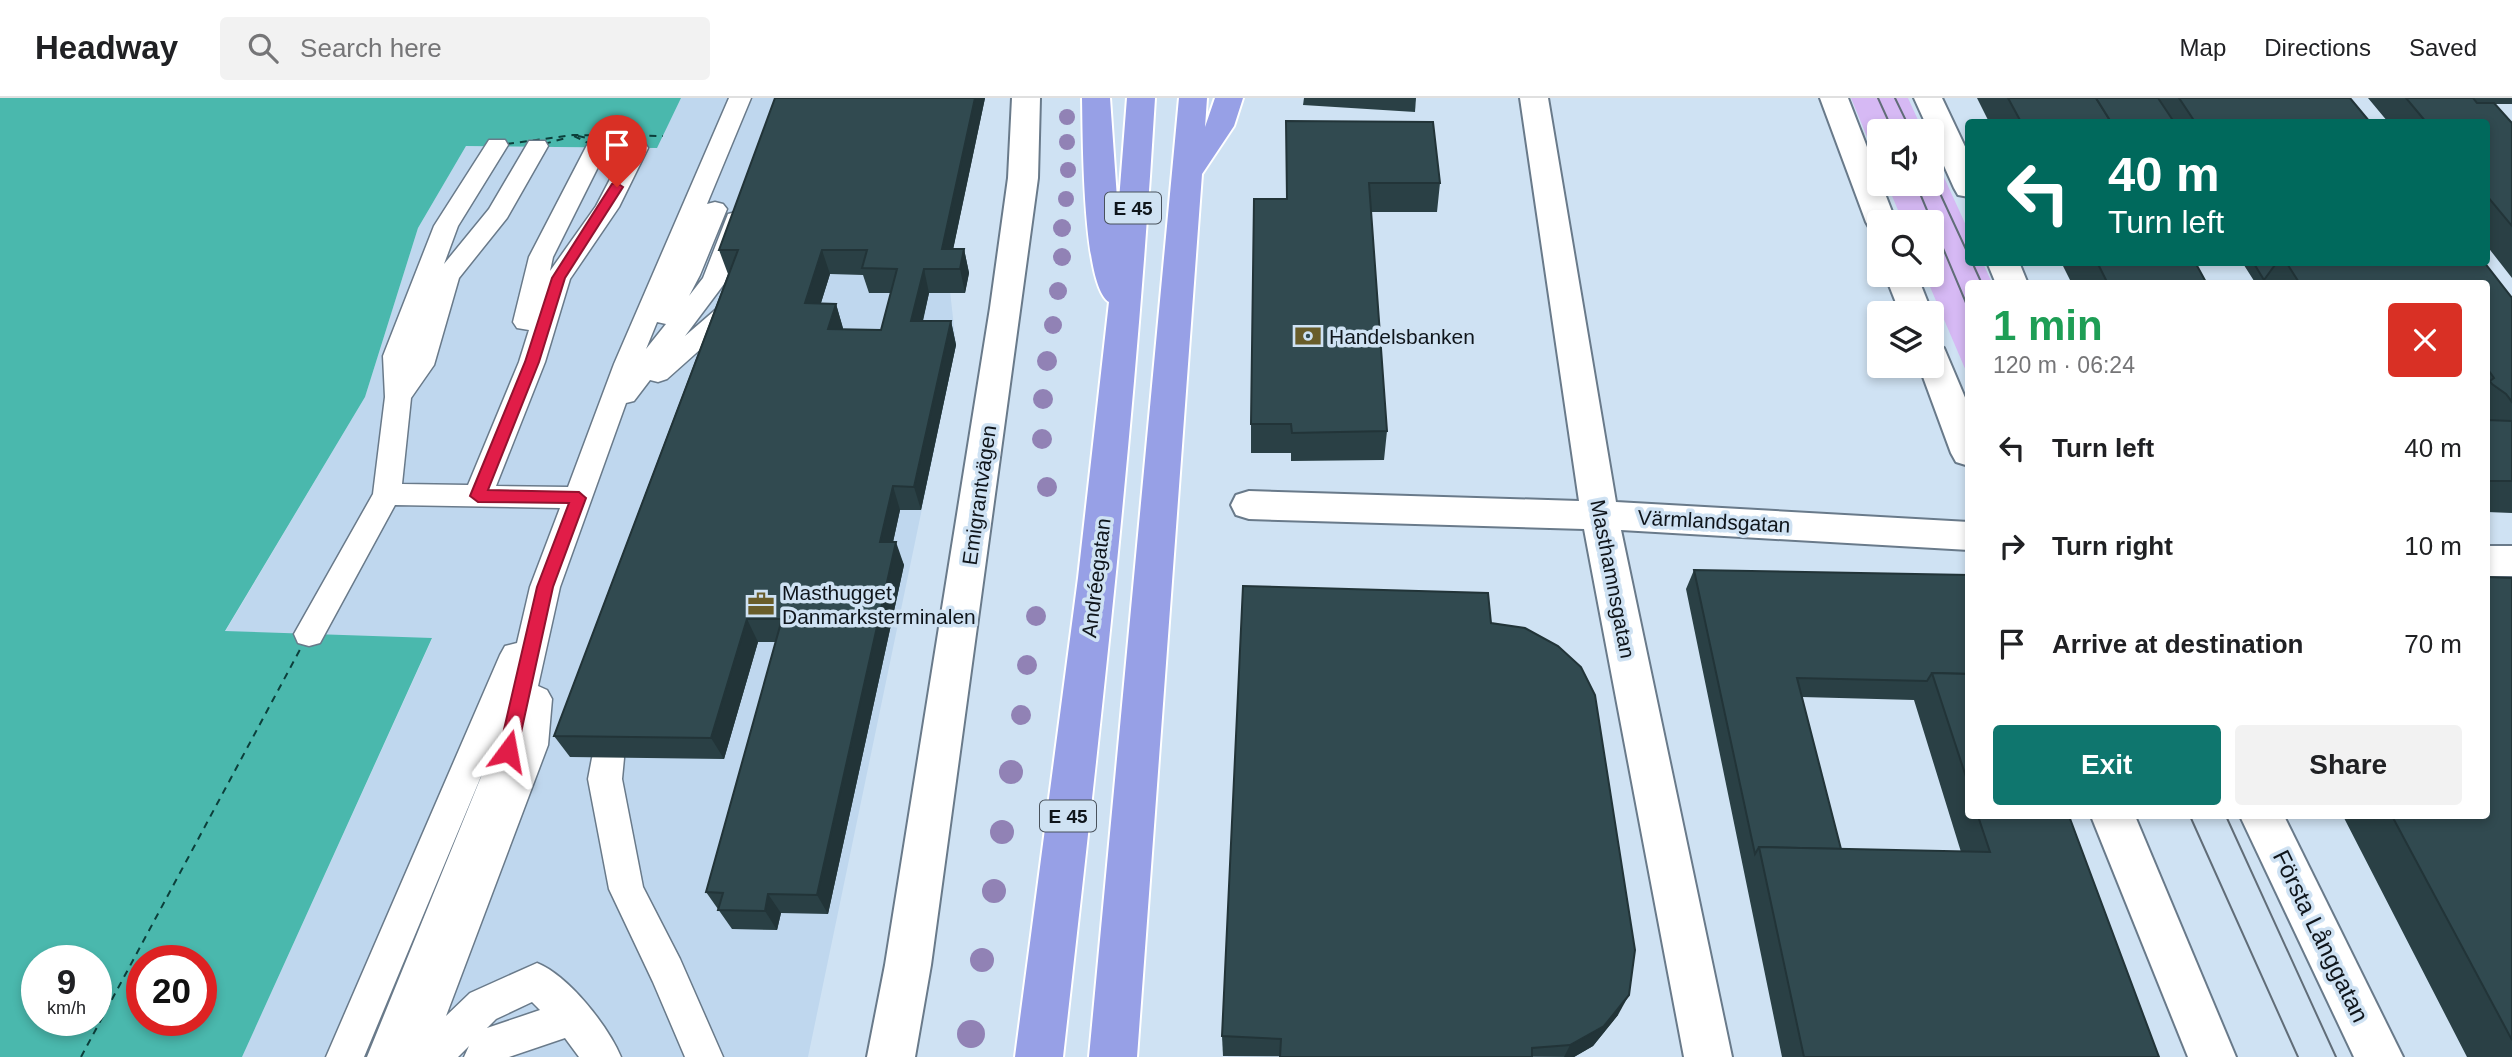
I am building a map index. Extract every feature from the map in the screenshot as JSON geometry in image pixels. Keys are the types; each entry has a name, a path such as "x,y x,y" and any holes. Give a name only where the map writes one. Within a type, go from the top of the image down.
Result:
{"highway":[{"path":"1096,98 1104,245 1124,319"},
{"name":"Andréegatan","path":"1039,1057 1097,575 1124,319 1141,98"},
{"name":"E 45","path":"1113,1057 1193,98"},
{"path":"1188,172 1220,126 1229,98"}],"street":[{"name":"Emigrantvägen","path":"891,1057 908,965 1006,308 1023,178 1026,98"},
{"name":"Masthamnsgatan","path":"1534,98 1600,517 1708,1057"},
{"path":"1834,98 1876,210"},
{"path":"1928,98 1965,179"},
{"path":"1940,378 1965,443"},
{"name":"Värmlandsgatan","path":"1249,505 1486,510 1694,519 1965,536"},
{"path":"2490,561 2512,561"},
{"path":"2114,819 2212,1057"},
{"name":"Första Långgatan","path":"2263,819 2379,1057"}],"lane":[{"path":"345,1057 545,587 579,498 605,404 723,98"},
{"path":"605,404 632,351 740,98"},
{"path":"605,404 688,275 759,98"},
{"path":"309,634 387,494 398,397 396,356 446,226 497,145"},
{"path":"398,397 421,365 447,276 499,213 537,146"},
{"path":"519,395 517,360 541,257 597,147"},
{"path":"478,496 519,395 558,278 607,207 637,148"},
{"path":"605,404 715,280 742,202"},
{"path":"605,404 747,286"},
{"path":"387,494 579,498"},
{"path":"386,1057 508,751 545,587"},
{"path":"412,1057 532,745 545,587"},
{"path":"608,758 606,779 625,889 667,971 704,1057"},
{"path":"431,1057 483,1006 537,981 573,1017 602,1057"},
{"path":"483,1057 495,1043 573,1017"}],"shaded area":[{"path":"0,98 681,98 657,148 466,146 418,228 365,397 225,631 432,638 242,1057 0,1057"},
{"path":"681,98 978,98 948,273 956,345 808,1057 242,1057 432,639 225,632 365,397 418,228 466,146 656,148"},
{"path":"1851,98 1908,98 1918,119 1867,119 1867,137"},
{"path":"1944,177 1965,223 1965,266 1984,266 1991,280 1965,280 1965,369 1944,319 1944,301 1936,301 1930,287 1944,287 1944,210 1898,210 1892,196 1944,196"}],"building":[{"name":"Masthugget Danmarksterminalen","path":"775,98 975,98 942,249 964,249 960,269 924,269 911,321 951,321 914,487 893,486 880,542 896,542 817,895 768,894 765,911 718,910 723,893 706,892 782,619 747,619 711,738 554,736 738,250 719,250","holes":["822,250 867,250 862,268 897,269 881,330 828,329 836,304 805,303"]},
{"path":"2008,98 2096,98 2109,119 2019,119"},
{"path":"2096,98 2158,98 2172,119 2109,119"},
{"path":"2179,98 2350,98 2368,119 2193,119"},
{"path":"2406,98 2473,98 2477,103 2494,103 2512,123 2512,226 2490,200 2490,119 2424,119"},
{"path":"1286,121 1433,122 1440,183 1369,183 1387,431 1292,433 1291,424 1251,424 1254,199 1287,199"},
{"path":"2099,266 2197,266 2205,280 2106,280"},
{"path":"2255,266 2274,266 2264,280"},
{"path":"2289,266 2487,266 2512,298 2512,402 2490,381 2494,378 2490,372 2490,280 2297,280"},
{"path":"2490,420 2512,421 2512,481 2490,481"},
{"path":"1694,570 1965,575 1965,674 1932,673 1927,681 1797,678 1841,849 1759,847 1755,854"},
{"path":"2490,577 2512,578 2512,1040 2394,819 2490,819"},
{"path":"1243,586 1488,593 1491,623 1525,628 1558,646 1581,667 1595,695 1635,950 1629,995 1604,1026 1570,1045 1532,1048 1532,1057 1280,1057 1281,1039 1222,1036"},
{"path":"1932,673 1965,674 1965,774"},
{"path":"1979,819 2070,819 2159,1057 1804,1057 1759,847 1990,852"}],"ferry route":[{"path":"507,144 573,135 663,136"},
{"path":"574,136 588,143"},
{"path":"578,136 627,146"},
{"path":"544,144 566,138"},
{"path":"81,1057 303,644"}],"tram line":[{"path":"1878,98 1888,119"},
{"path":"1895,98 1905,119"},
{"path":"1921,196 1965,300"},
{"path":"1941,196 1965,247"},
{"path":"1974,266 1980,280"},
{"path":"2191,819 2298,1057"},
{"path":"2227,819 2336,1057"}],"place":[{"name":"Handelsbanken","path":"1308,336"},
{"name":"Masthugget Danmarksterminalen","path":"761,604"}],"route":[{"path":"508,751 545,587 579,498 478,496 532,362 558,278 607,207 617,187"}]}
